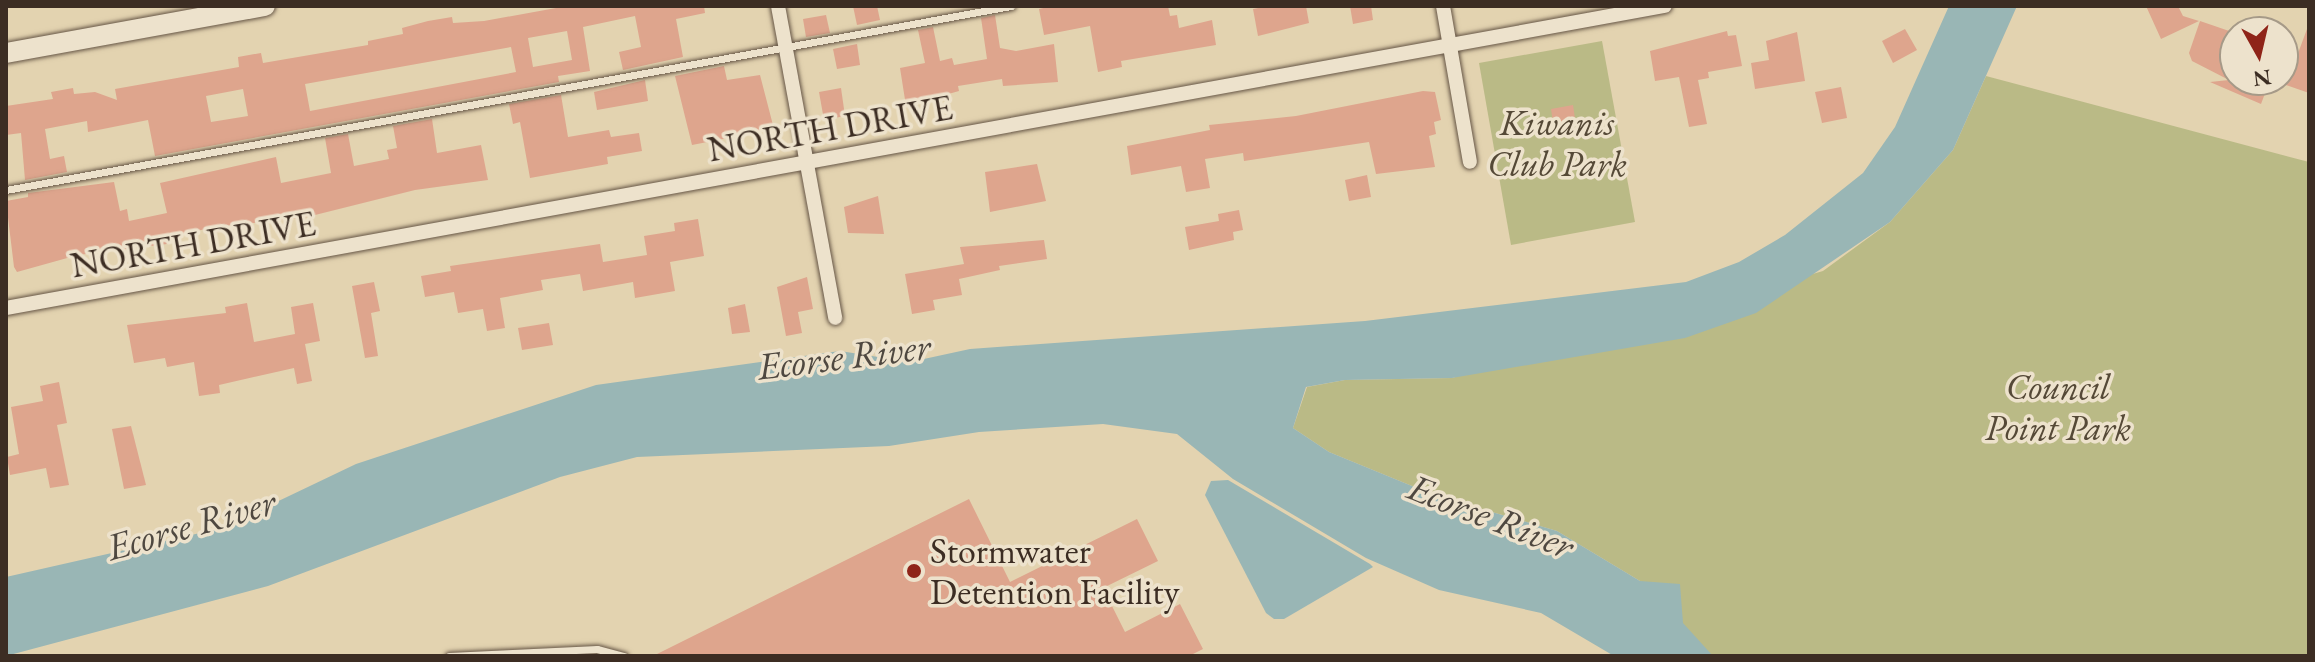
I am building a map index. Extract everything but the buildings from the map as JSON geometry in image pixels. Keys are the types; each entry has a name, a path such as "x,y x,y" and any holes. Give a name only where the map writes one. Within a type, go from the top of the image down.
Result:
{"street":[{"path":"6,53 265,6"},
{"path":"778,6 835,318"},
{"path":"1443,6 1470,162"},
{"name":"NORTH DRIVE","path":"6,308 1665,6"}],"lane":[{"path":"6,190 1011,6"},
{"path":"449,656 597,649 624,656"}],"green space":[{"name":"Kiwanis Club Park","path":"1602,41 1635,222 1511,245 1479,63"},
{"name":"Council Point Park","path":"1986,76 2309,162 2309,656 1683,656 1640,581 1557,531 1434,495 1329,452 1293,428 1307,387 1345,380 1452,378 1823,271 1890,222 1953,150"}],"water":[{"name":"Ecorse River","path":"1949,6 2017,6 1953,150 1890,222 1756,313 1685,338 1452,378 1345,380 1306,387 1293,428 1329,452 1434,495 1557,531 1640,581 1680,584 1683,623 1713,656 1614,656 1541,613 1439,590 1366,558 1233,479 1177,434 1103,424 979,432 889,446 637,457 560,477 268,586 6,656 6,577 222,528 356,464 596,385 840,351 910,362 970,349 1365,321 1686,282 1739,262 1785,235 1863,173 1895,127"},
{"path":"1228,480 1373,567 1284,619 1274,619 1266,613 1205,495 1211,481"}],"place":[{"name":"Stormwater Detention Facility","path":"914,571"}]}
